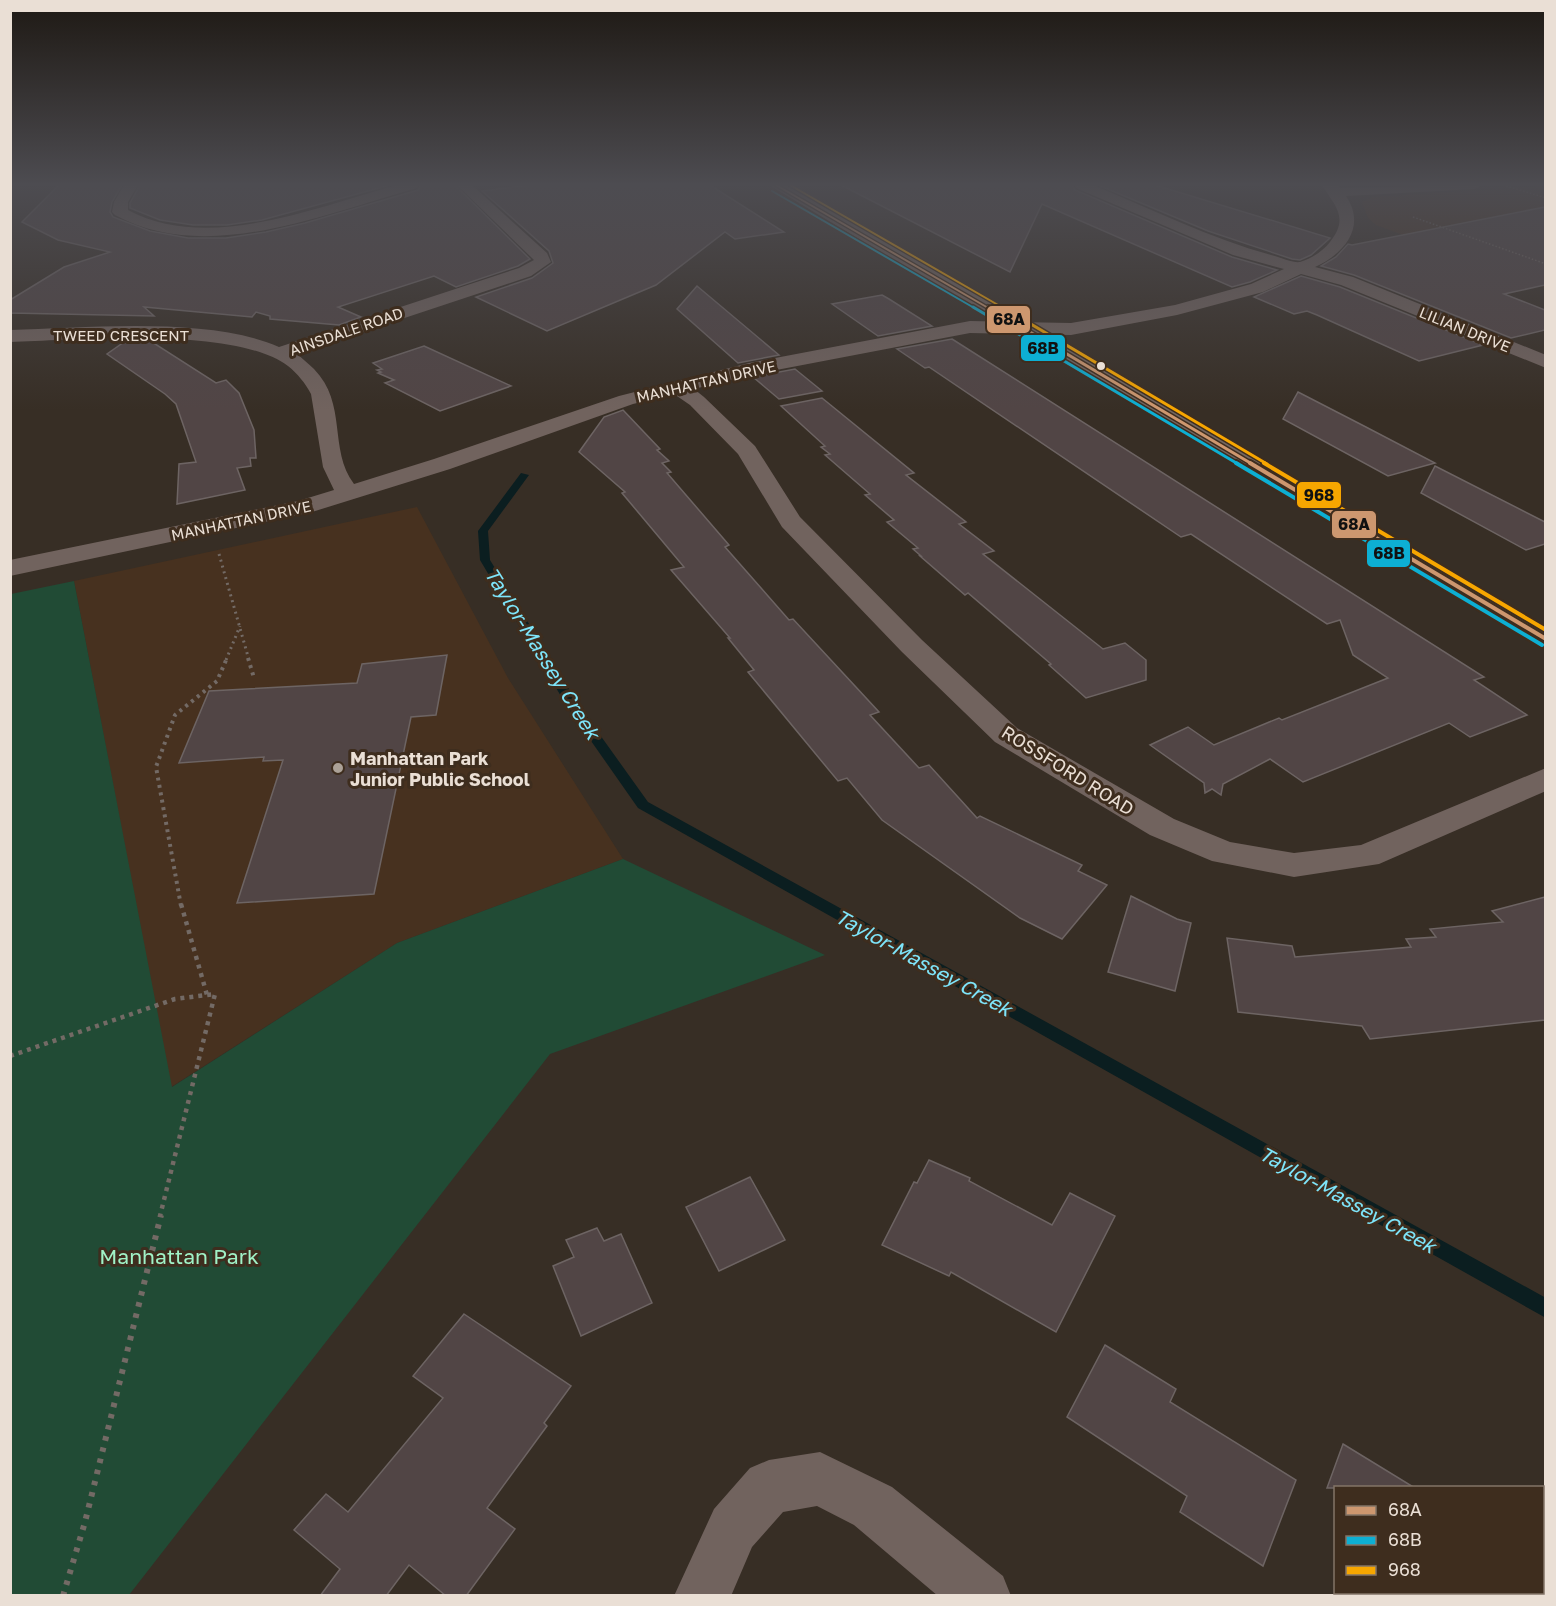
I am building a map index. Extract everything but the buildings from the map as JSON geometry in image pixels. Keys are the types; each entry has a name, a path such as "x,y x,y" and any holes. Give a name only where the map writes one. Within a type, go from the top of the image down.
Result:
{"main road":[{"path":"906,260 1545,639"}],"street":[{"name":"AINSDALE ROAD","path":"281,353 525,272 543,262 542,260"},
{"name":"LILIAN DRIVE","path":"1269,260 1347,281 1545,362"},
{"name":"MANHATTAN DRIVE","path":"10,568 212,527 350,494 574,417 749,369 970,327 1071,329 1177,310 1257,288 1315,260"},
{"name":"TWEED CRESCENT","path":"10,336 106,332 179,334 246,344 281,353 314,380 319,390 324,401 339,480 350,494"},
{"name":"ROSSFORD ROAD","path":"677,387 697,401 747,451 772,494 805,536 904,638 1006,735 1162,827 1224,853 1256,860 1293,865 1338,860 1367,856 1545,778"},
{"path":"702,1596 733,1527 769,1487 820,1479 873,1506 983,1596"}],"path":[{"path":"212,527 254,678"},
{"path":"207,995 177,891 156,767 175,715 217,681 240,626"},
{"path":"10,1056 175,999 215,994 85,1522 63,1596"}],"shaded area":[{"path":"1470,260 1545,260 1545,288"},
{"name":"Manhattan Park Junior Public School","path":"417,507 508,678 623,859 397,943 171,1087 74,581"}],"green space":[{"name":"Manhattan Park","path":"74,581 172,1087 397,943 623,859 825,955 550,1054 129,1595 11,1595 11,594"}],"waterway":[{"name":"Taylor-Massey Creek","path":"524,475 483,531 485,560 574,708 643,805 1546,1309"}],"transit line":[{"name":"68B","path":"891,260 1542,645"},
{"name":"68A","path":"906,260 1546,639"},
{"name":"968","path":"920,260 1546,630"}],"place":[{"name":"Manhattan Park Junior Public School","path":"338,768"}]}
